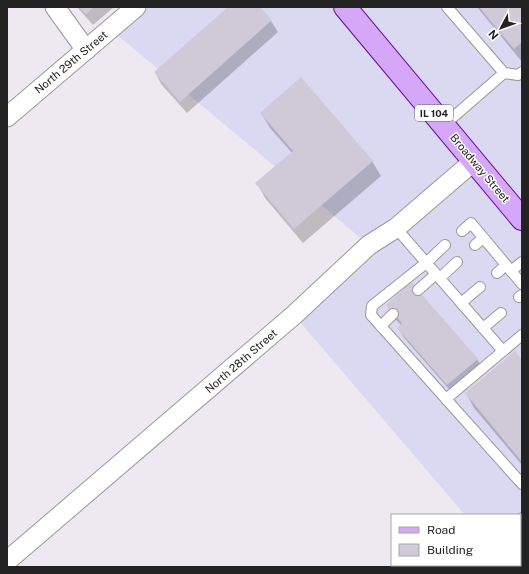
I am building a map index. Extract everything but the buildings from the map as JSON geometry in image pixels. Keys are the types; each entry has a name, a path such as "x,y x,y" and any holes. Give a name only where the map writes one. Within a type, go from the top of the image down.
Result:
{"main road":[{"name":"Broadway Street","path":"345,7 522,219"}],"street":[{"path":"55,7 86,50"},
{"name":"North 29th Street","path":"7,117 136,7"},
{"name":"North 28th Street","path":"7,561 294,315 369,245 396,228 474,161"}],"lane":[{"path":"447,7 504,73 518,75 522,72"},
{"path":"444,125 504,73"},
{"path":"462,231 471,223 522,284"},
{"path":"396,228 503,351"},
{"path":"475,246 483,238"},
{"path":"445,246 372,306 371,315 522,484"},
{"path":"418,290 457,262"},
{"path":"497,273 522,262"},
{"path":"461,303 480,287"},
{"path":"483,328 501,313"},
{"path":"380,326 393,314"},
{"path":"446,399 522,335"}],"shaded area":[{"path":"136,7 522,7 522,567 508,566 521,566 521,514 464,514 294,315 369,245 110,29"}]}
